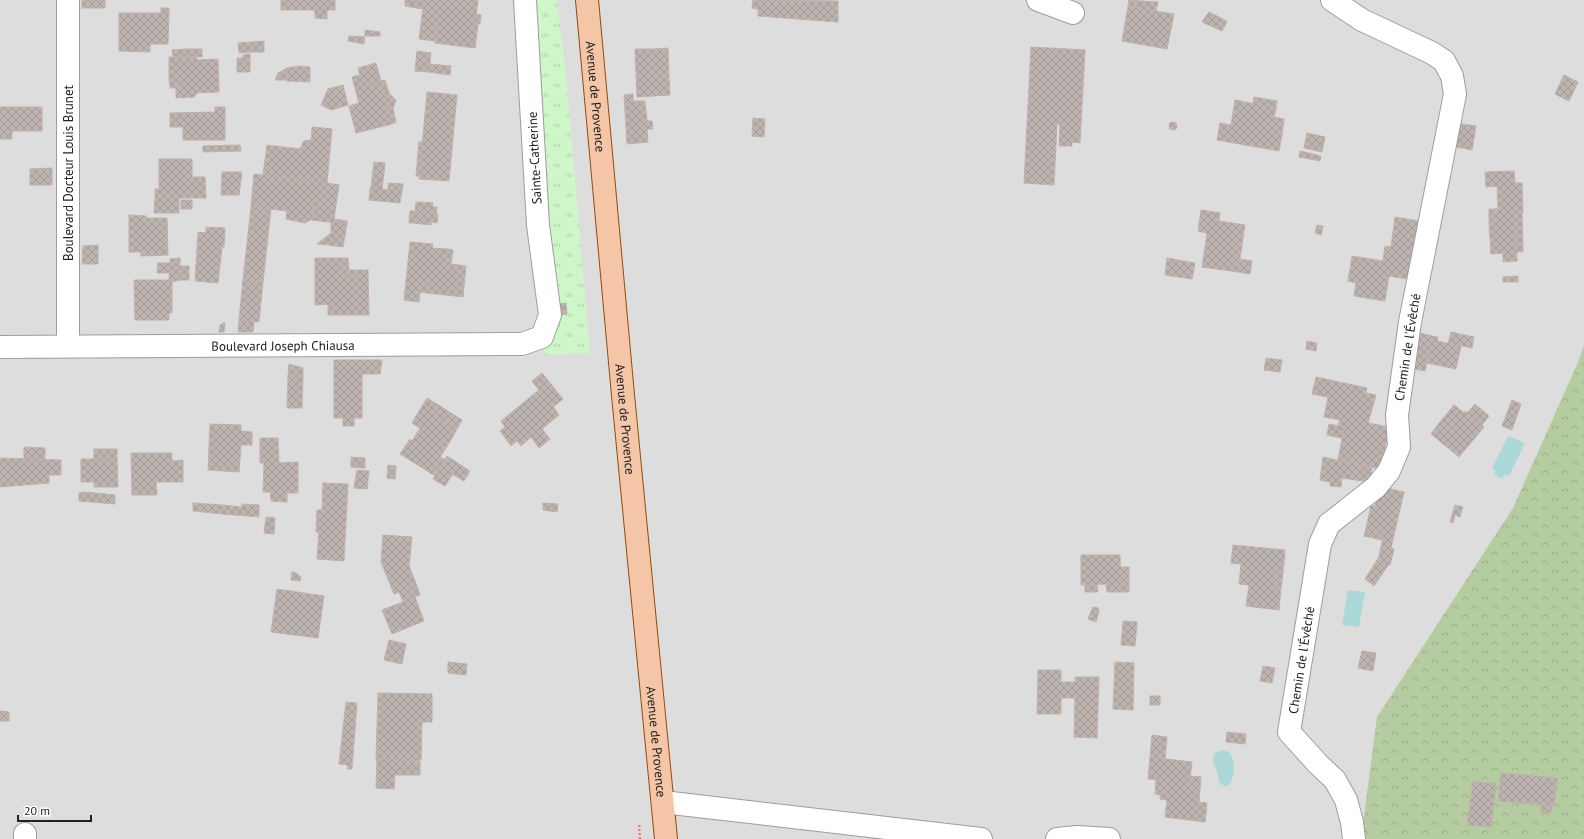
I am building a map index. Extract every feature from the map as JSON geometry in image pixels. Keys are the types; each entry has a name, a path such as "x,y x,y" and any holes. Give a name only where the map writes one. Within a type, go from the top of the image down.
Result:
{"main road":[{"name":"Avenue de Provence","path":"587,0 666,839"}],"street":[{"name":"Boulevard Docteur Louis Brunet","path":"68,0 68,346"},
{"name":"Sainte-Catherine","path":"525,0 538,225 550,315"},
{"path":"1038,0 1073,13"},
{"name":"Chemin de l'Évêché","path":"1332,0 1362,20 1432,53 1444,61 1452,76 1455,94 1410,322 1396,415 1400,447 1389,471 1376,487 1329,524 1320,544 1289,732 1318,764 1335,780 1346,800 1352,822 1354,839"},
{"name":"Boulevard Joseph Chiausa","path":"0,347 522,344 542,337 550,315"},
{"path":"663,802 981,839"},
{"path":"1058,839 1077,837 1109,839"}],"shaded area":[{"path":"0,0 1584,0 1584,839 0,839"}],"green space":[{"path":"533,0 557,0 566,76 590,353 542,355 556,322"},
{"path":"1584,345 1584,839 1361,839 1377,717 1513,508 1579,360"}],"water":[{"path":"1508,436 1525,443 1509,476 1504,475 1502,479 1495,475 1495,470 1492,468"},
{"path":"1348,590 1365,592 1359,627 1342,625"},
{"path":"1221,750 1229,752 1234,764 1232,779 1228,786 1224,786 1220,783 1213,763 1214,754"}],"building":[{"path":"82,0 105,0 105,8 82,8"},
{"path":"281,0 335,0 335,10 281,10"},
{"path":"405,0 417,0 416,8 405,6"},
{"path":"417,0 478,0 475,24 478,24 475,48 435,43 438,11 416,8"},
{"path":"753,0 838,1 838,22 758,16 758,9 752,8"},
{"path":"1129,0 1158,2 1156,11 1128,6"},
{"path":"1128,6 1174,14 1167,49 1122,41"},
{"path":"161,8 169,8 169,13 161,13"},
{"path":"423,8 438,11 435,41 419,39"},
{"path":"315,9 327,10 327,19 315,18"},
{"path":"1209,12 1227,21 1222,31 1202,22"},
{"path":"119,13 169,13 168,44 150,44 150,52 119,51"},
{"path":"476,14 481,15 480,24 475,24"},
{"path":"365,30 380,32 380,36 365,36"},
{"path":"349,36 365,37 364,44 348,41"},
{"path":"264,41 264,52 251,52 251,42"},
{"path":"251,42 251,52 239,53 238,43"},
{"path":"1031,47 1085,50 1080,143 1072,142 1072,146 1059,146 1060,124 1057,124 1054,185 1024,183"},
{"path":"668,48 669,77 654,78 653,49"},
{"path":"184,49 185,57 173,57 172,50"},
{"path":"184,49 202,49 202,57 185,57"},
{"path":"635,49 653,49 654,78 669,77 670,95 637,97"},
{"path":"417,51 431,53 429,72 415,71"},
{"path":"250,54 250,62 243,62 243,55"},
{"path":"169,57 196,57 197,60 218,59 219,92 197,93 194,97 176,98 176,88 180,83 180,79 169,79"},
{"path":"237,58 243,58 243,62 250,62 250,72 237,72"},
{"path":"376,63 381,81 355,88 352,77 360,75 358,68"},
{"path":"430,64 451,66 450,75 429,72"},
{"path":"300,66 310,67 310,82 287,81 287,68"},
{"path":"287,68 286,80 275,80 278,73"},
{"path":"1564,75 1578,82 1569,101 1555,94"},
{"path":"169,79 180,79 180,83 176,88 170,88"},
{"path":"385,80 389,93 396,100 393,109 396,122 392,124 381,81"},
{"path":"381,81 392,124 356,133 349,106 359,103 355,88"},
{"path":"343,85 348,105 331,110 321,105 328,89"},
{"path":"427,92 457,95 449,181 419,179"},
{"path":"633,94 633,101 645,101 647,121 652,121 653,129 647,129 648,142 627,144 624,95"},
{"path":"1254,97 1277,101 1276,108 1253,104"},
{"path":"1235,100 1276,108 1271,133 1282,135 1279,151 1217,140 1220,123 1231,125"},
{"path":"0,107 42,107 42,131 12,131 12,139 0,139"},
{"path":"215,107 225,107 225,140 183,140 183,127 170,127 170,113 215,112"},
{"path":"1274,117 1284,119 1282,135 1271,133"},
{"path":"753,118 765,119 764,137 752,136"},
{"path":"1173,122 1176,123 1176,129 1173,130 1170,129 1169,126 1170,123"},
{"path":"1456,123 1476,126 1472,150 1452,146"},
{"path":"312,127 332,129 327,183 263,175 267,145 300,149 304,141 311,140"},
{"path":"1307,133 1325,137 1322,152 1304,148"},
{"path":"419,142 422,142 419,176 416,176"},
{"path":"240,145 241,151 203,152 203,146"},
{"path":"1300,151 1321,156 1320,161 1299,157"},
{"path":"159,159 192,159 192,177 205,177 206,198 155,198 155,189 159,189"},
{"path":"374,162 385,163 382,190 371,188"},
{"path":"52,168 52,185 30,185 30,169"},
{"path":"1514,171 1515,183 1522,183 1523,213 1515,213 1517,261 1503,262 1503,253 1491,254 1489,222 1493,221 1493,209 1498,209 1497,186 1486,187 1485,172"},
{"path":"222,172 242,172 239,195 221,195"},
{"path":"254,174 327,183 325,202 312,201 313,218 305,223 286,219 287,211 251,207"},
{"path":"327,183 339,185 334,219 347,221 347,224 311,220 314,212 312,201 325,202"},
{"path":"388,183 403,184 402,191 388,190"},
{"path":"370,188 402,191 400,203 369,200"},
{"path":"155,198 179,198 179,213 154,213"},
{"path":"181,200 192,200 192,209 181,209"},
{"path":"416,202 433,203 433,207 437,207 436,214 415,212"},
{"path":"251,207 271,209 263,282 243,279"},
{"path":"1489,209 1493,209 1493,221 1489,222"},
{"path":"1201,210 1220,213 1219,221 1245,225 1243,237 1240,237 1237,259 1240,259 1238,272 1202,267 1207,233 1198,231"},
{"path":"410,211 414,211 413,223 409,223"},
{"path":"414,211 438,214 437,223 431,222 431,225 413,223"},
{"path":"1515,213 1522,213 1523,252 1517,252"},
{"path":"129,215 146,216 146,218 167,218 168,255 141,256 141,252 129,252"},
{"path":"1395,217 1418,221 1407,279 1389,276 1385,301 1354,296 1356,283 1348,281 1352,256 1383,261 1385,246 1391,247"},
{"path":"331,222 347,224 345,235 331,233"},
{"path":"1317,225 1323,226 1321,235 1315,233"},
{"path":"206,227 225,228 224,247 222,247 218,283 195,281 198,232 206,233"},
{"path":"331,233 329,245 317,244"},
{"path":"331,233 345,235 343,247 329,245"},
{"path":"1240,237 1243,237 1240,259 1237,259"},
{"path":"410,242 433,244 432,248 448,249 446,264 459,265 455,296 427,293 428,284 421,284 419,302 404,300"},
{"path":"98,245 98,264 82,264 83,246"},
{"path":"448,249 453,250 451,265 446,264"},
{"path":"180,258 180,263 170,263 170,259"},
{"path":"315,258 343,258 343,275 357,275 358,315 333,315 333,304 315,305"},
{"path":"343,258 348,258 349,270 368,270 369,315 358,315 357,275 343,275"},
{"path":"1167,258 1195,263 1192,279 1165,275"},
{"path":"1240,259 1252,261 1250,274 1238,272"},
{"path":"158,263 170,263 169,273 157,273"},
{"path":"170,263 180,263 180,280 172,282 172,313 169,313 169,320 135,320 134,280 169,280"},
{"path":"459,265 466,266 463,297 455,296"},
{"path":"180,266 189,266 189,280 180,280"},
{"path":"1518,276 1518,282 1503,282 1503,277"},
{"path":"243,279 263,282 259,322 239,320"},
{"path":"421,284 428,284 427,293 420,292"},
{"path":"566,303 567,314 560,315 559,304"},
{"path":"328,304 333,304 333,315 328,315"},
{"path":"239,320 254,321 253,332 238,332"},
{"path":"225,323 224,332 219,332 220,325"},
{"path":"1416,332 1432,336 1425,371 1409,368"},
{"path":"1451,332 1474,337 1472,348 1448,343"},
{"path":"1432,336 1438,337 1437,341 1461,346 1456,369 1427,363"},
{"path":"1307,341 1317,343 1316,351 1306,349"},
{"path":"1266,358 1282,360 1280,372 1264,370"},
{"path":"334,360 382,360 380,374 362,374 362,418 354,418 354,426 343,426 343,418 334,418"},
{"path":"289,364 303,368 303,376 288,376"},
{"path":"542,373 563,399 553,407 559,415 542,429 550,439 539,448 531,437 521,446 517,441 511,446 500,431 505,427 501,421 539,390 532,381"},
{"path":"288,376 303,376 302,408 287,408"},
{"path":"1316,377 1367,388 1366,393 1376,395 1368,423 1389,427 1381,469 1338,460 1344,427 1338,426 1340,420 1324,417 1328,397 1312,394"},
{"path":"427,398 440,406 434,415 457,429 448,445 441,441 433,453 442,458 432,474 400,454 410,439 412,441 420,428 412,423"},
{"path":"1512,400 1521,404 1512,430 1502,426"},
{"path":"1475,404 1489,416 1482,425 1467,413"},
{"path":"1454,405 1458,408 1448,419 1454,424 1450,430 1440,422"},
{"path":"440,406 462,420 457,429 434,415"},
{"path":"1458,408 1464,413 1465,411 1484,427 1459,457 1431,434 1440,422 1450,430 1454,424 1448,419"},
{"path":"210,424 241,425 241,431 252,432 252,445 241,445 239,472 208,470"},
{"path":"1329,424 1344,427 1341,438 1327,435"},
{"path":"260,438 278,438 279,463 298,462 298,493 287,493 287,502 271,501 270,492 263,492 264,463 260,463"},
{"path":"441,441 448,445 440,457 433,453"},
{"path":"24,447 45,448 45,459 24,459"},
{"path":"94,449 117,449 117,459 94,459"},
{"path":"131,453 172,453 172,461 183,460 183,482 156,482 157,495 132,495"},
{"path":"447,456 459,464 445,486 433,479"},
{"path":"351,457 365,458 365,468 351,467"},
{"path":"1323,457 1372,468 1370,482 1342,478 1341,487 1330,486 1330,482 1320,480"},
{"path":"0,458 61,460 61,475 49,475 49,483 0,487"},
{"path":"442,458 445,460 435,475 432,474"},
{"path":"81,459 117,459 118,487 94,487 94,482 81,482"},
{"path":"459,464 470,471 464,481 452,474"},
{"path":"388,465 396,466 395,479 387,478"},
{"path":"357,470 369,471 367,489 354,488"},
{"path":"323,483 348,484 344,561 317,559 319,532 316,532 317,510 322,510"},
{"path":"1382,487 1404,492 1391,548 1394,549 1390,565 1389,564 1374,586 1365,579 1379,557 1384,532 1366,528 1371,506 1375,506 1379,491"},
{"path":"85,492 115,495 115,504 79,501 79,493"},
{"path":"193,503 222,505 222,514 193,511"},
{"path":"543,503 558,504 557,512 543,510"},
{"path":"242,504 259,505 259,517 222,514 222,505 242,507"},
{"path":"1455,505 1463,507 1460,517 1455,515 1453,523 1450,522"},
{"path":"266,517 275,518 274,534 264,533"},
{"path":"1366,528 1384,532 1382,540 1364,536"},
{"path":"383,535 412,537 409,566 417,586 407,589 410,599 415,597 424,621 392,634 382,610 403,602 399,592 394,594 381,562"},
{"path":"1233,545 1285,550 1283,573 1276,572 1275,588 1281,588 1279,610 1246,606 1249,585 1239,584 1241,564 1231,563"},
{"path":"1081,555 1120,555 1121,592 1107,592 1106,584 1081,585"},
{"path":"1120,567 1129,567 1129,592 1121,592"},
{"path":"292,572 301,577 300,581 291,580"},
{"path":"1276,572 1283,573 1281,588 1275,588"},
{"path":"1085,585 1097,585 1098,592 1085,592"},
{"path":"417,586 420,595 410,599 407,589"},
{"path":"277,589 324,596 318,638 271,632"},
{"path":"1093,607 1098,608 1099,611 1096,622 1088,619"},
{"path":"1123,621 1137,622 1135,646 1121,645"},
{"path":"389,640 406,644 402,664 384,660"},
{"path":"1362,651 1376,653 1373,671 1358,668"},
{"path":"448,662 467,664 466,675 448,673"},
{"path":"1115,662 1134,663 1133,710 1113,709"},
{"path":"1263,666 1275,668 1272,683 1260,681"},
{"path":"1038,670 1061,670 1061,682 1075,682 1075,677 1099,677 1097,738 1074,737 1075,698 1061,698 1061,714 1037,714"},
{"path":"378,693 432,694 432,722 422,722 421,760 376,760"},
{"path":"1150,696 1160,696 1160,705 1150,705"},
{"path":"346,702 357,703 352,769 347,769 348,765 339,764"},
{"path":"0,711 9,712 9,721 0,721"},
{"path":"1227,732 1246,734 1245,744 1226,742"},
{"path":"1152,735 1167,737 1165,759 1150,757"},
{"path":"1150,757 1192,762 1189,788 1196,789 1195,802 1199,802 1197,821 1165,817 1167,800 1160,799 1162,780 1148,779"},
{"path":"377,759 420,761 420,775 395,775 394,789 376,788"},
{"path":"1501,773 1557,778 1554,806 1498,801"},
{"path":"1191,776 1201,777 1199,802 1195,802 1196,789 1189,788"},
{"path":"1156,780 1162,780 1161,795 1155,794"},
{"path":"1473,781 1496,784 1491,827 1467,825"},
{"path":"1199,802 1207,803 1205,822 1197,821"},
{"path":"1541,805 1552,806 1551,813 1541,812"}]}
